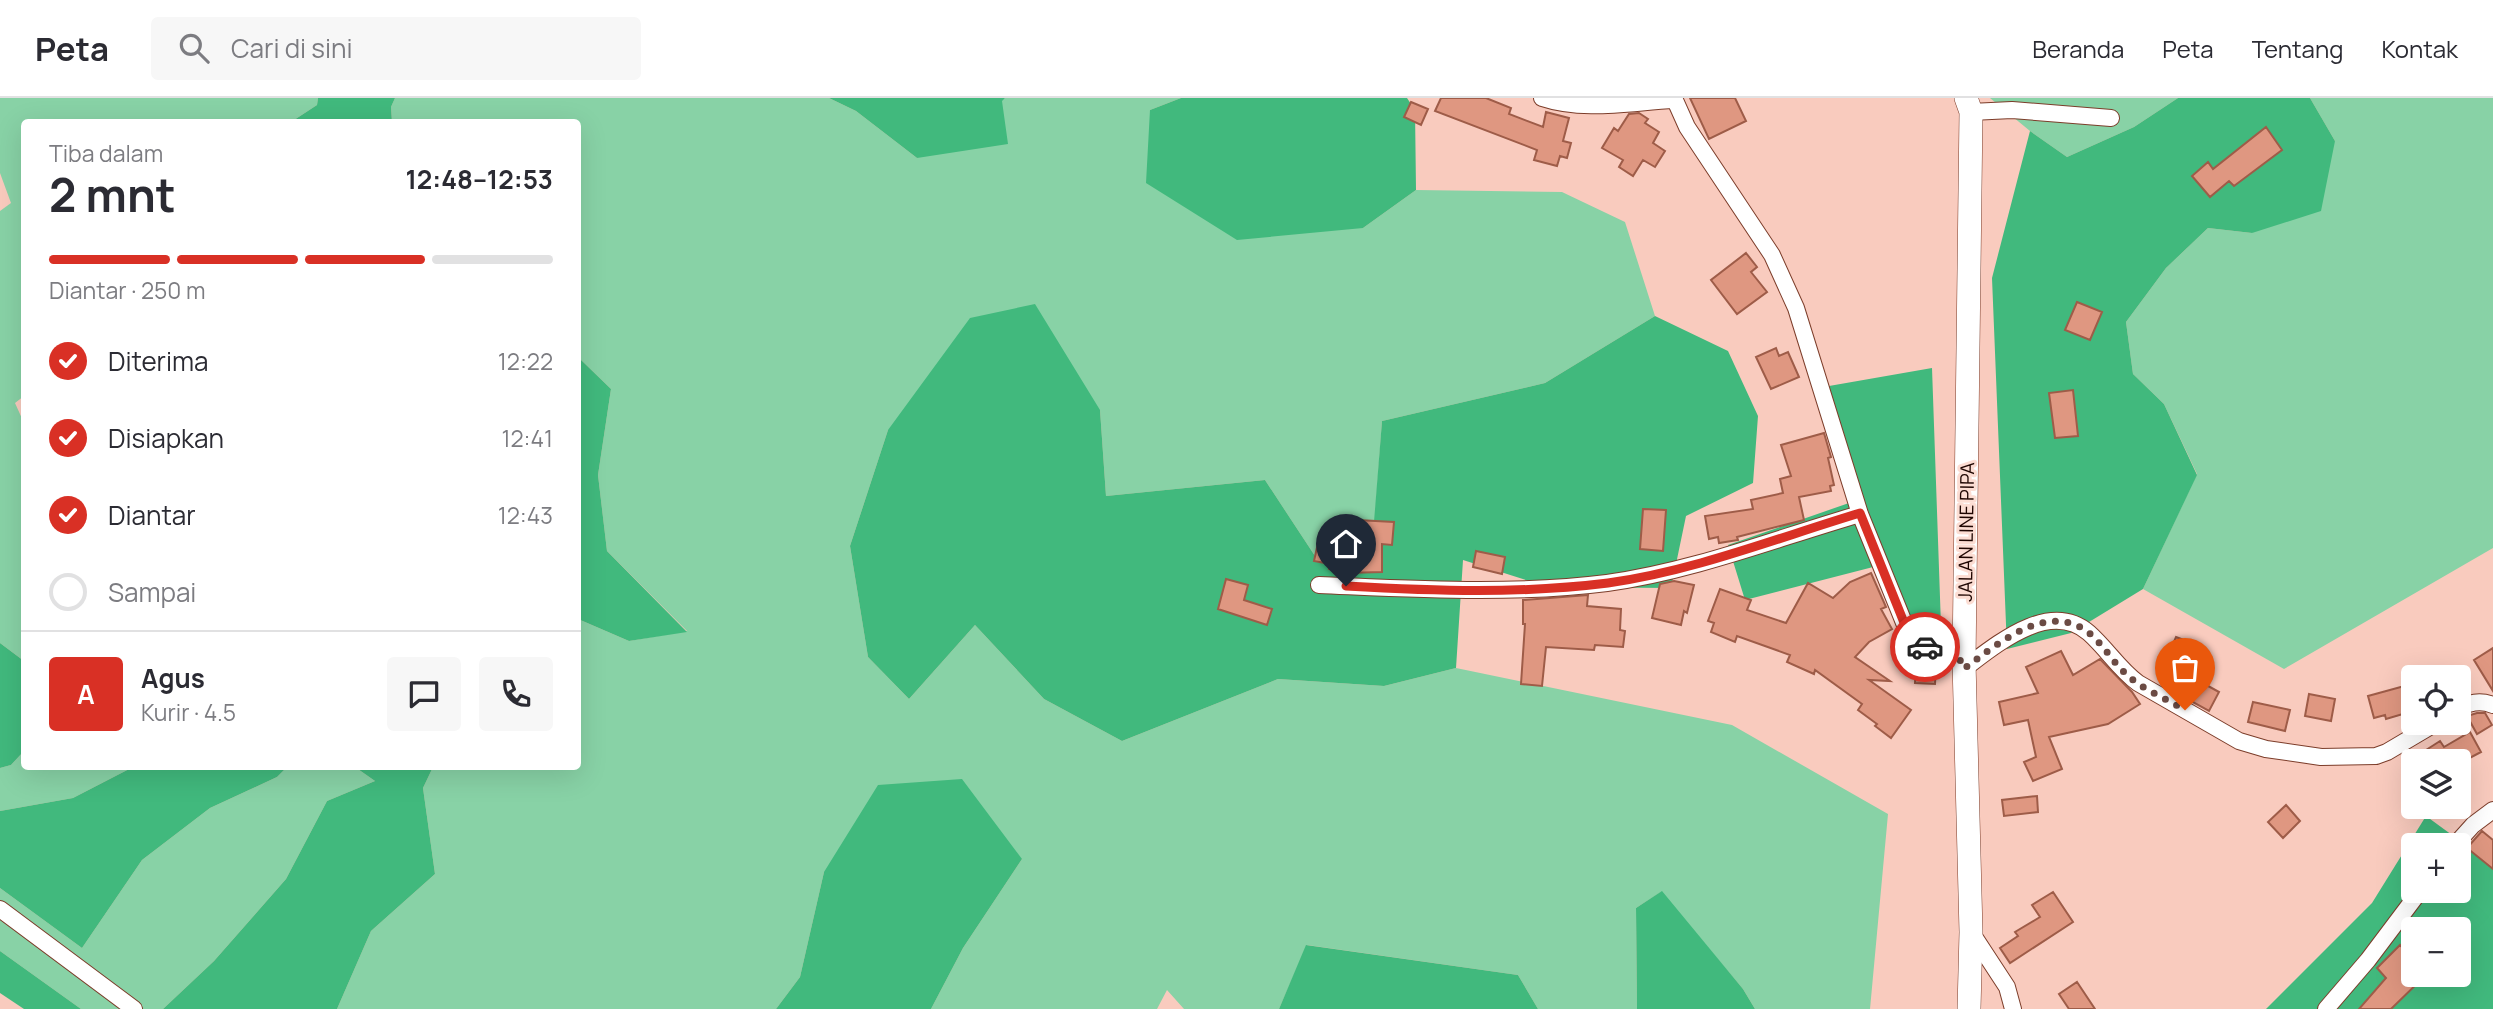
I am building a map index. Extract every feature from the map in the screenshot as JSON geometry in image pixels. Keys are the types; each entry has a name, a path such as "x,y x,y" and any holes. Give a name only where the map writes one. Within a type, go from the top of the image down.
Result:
{"main road":[{"name":"JALAN LINE PIPA","path":"1968,105 1964,665 1971,932 1969,1009"}],"street":[{"path":"1542,98 1592,106 1674,99 1687,127 1772,255 1796,308 1860,513 1907,630 1925,646 1964,665 2025,629 2057,620 2083,628 2125,674 2239,741 2266,749 2321,757 2376,756 2416,735"},
{"path":"1968,105 2111,118"},
{"path":"1319,585 1466,591 1544,589 1609,582 1721,556 1860,513"},
{"path":"2471,703 2493,705"},
{"path":"2466,833 2493,810"},
{"path":"2326,1009 2368,960 2411,903"},
{"path":"0,909 134,1009"},
{"path":"1971,932 2007,987 2012,1009"}],"green space":[{"path":"0,98 318,98 317,105 296,119 21,119 21,398 15,403 21,416 21,659 0,643 0,211 11,203 0,173"},
{"path":"318,98 395,98 391,107 392,119 296,119 317,105"},
{"path":"395,98 829,98 856,111 917,158 1005,98 1181,98 1150,110 1363,228 1416,190 1562,192 1625,222 1655,316 1545,383 1382,421 1371,572 1315,556 1265,480 1106,496 1100,410 888,430 850,546 868,657 909,699 975,625 1044,699 1122,741 1278,679 1384,686 1456,668 1732,725 1888,814 1870,1009 1755,1009 1743,989 1661,892 1636,908 1637,1009 1538,1009 1518,975 1307,945 1279,1009 1184,1009 1167,990 1157,1009 931,1009 963,948 1022,859 824,872 800,977 776,1009 337,1009 371,931 435,874 423,788 432,770 581,770 581,620 629,641 687,631 607,551 598,475 611,389 581,360 581,119 392,119 391,107"},
{"path":"829,98 1005,98 1002,101 1008,144 917,158 856,111"},
{"path":"1181,98 1407,98 1415,110 1416,190 1363,228 1237,240 1146,183 1150,110"},
{"path":"1990,98 2178,98 2134,127 2067,157"},
{"path":"2178,98 2310,98 2335,141 2321,211 2252,233 2208,228 2166,268 2126,322 2133,374 2164,404 2197,475 2143,589 2071,633 2007,649 1992,278 2030,131 2067,157 2134,127"},
{"path":"2310,98 2493,98 2493,548 2284,669 2143,589 2197,474 2164,404 2133,374 2126,322 2166,268 2208,228 2252,233 2335,141"},
{"path":"1035,304 1100,410 1106,496 1265,480 1315,556 1370,572 1382,421 1545,383 1655,316 1728,351 1758,416 1753,483 1686,516 1671,588 1548,587 1463,560 1456,668 1384,686 1278,679 1122,741 1044,699 975,625 909,699 868,657 850,546 888,430 970,318"},
{"path":"581,360 611,389 598,475 607,551 687,632 629,641 581,620"},
{"path":"1932,368 1941,626 1904,628 1877,566 1745,600 1728,545 1849,503 1829,386"},
{"path":"0,643 21,659 21,754 11,765 0,768"},
{"path":"21,754 21,770 127,770 73,798 0,811 0,768 11,765"},
{"path":"127,770 284,770 277,777 210,808 142,860 82,948 0,888 0,811 73,798"},
{"path":"284,770 359,770 375,781 327,801 286,879 214,961 163,1009 81,1009 0,951 0,888 82,948 142,860 210,808 277,777"},
{"path":"359,770 432,770 423,788 435,874 371,931 337,1009 163,1009 214,961 286,879 327,801 375,781"},
{"path":"962,779 1022,859 963,948 931,1009 776,1009 800,977 824,872 878,785"},
{"path":"2424,819 2430,819 2449,833 2415,833"},
{"path":"2471,849 2493,865 2493,1009 2266,1009 2372,903 2401,856 2401,903 2471,903"},
{"path":"1662,891 1743,989 1755,1009 1637,1009 1636,908"},
{"path":"1306,945 1518,975 1538,1009 1279,1009"},
{"path":"0,951 81,1009 24,1009 0,993"}],"building":[{"path":"1441,98 1486,98 1511,108 1509,114 1543,127 1546,112 1569,118 1563,141 1571,143 1567,158 1560,156 1557,166 1534,160 1537,150 1435,111"},
{"path":"1690,98 1735,98 1746,121 1709,139"},
{"path":"1411,102 1428,109 1421,125 1404,117"},
{"path":"1639,113 1648,119 1645,123 1659,132 1653,143 1665,151 1655,167 1643,160 1633,176 1619,167 1623,160 1602,148 1614,128 1618,131 1629,114"},
{"path":"2266,127 2282,150 2234,186 2229,181 2210,197 2192,176 2208,162 2213,169"},
{"path":"1746,253 1757,267 1751,272 1767,292 1737,314 1711,280"},
{"path":"2077,302 2102,312 2090,340 2065,330"},
{"path":"1776,348 1779,356 1788,352 1799,377 1771,389 1756,357"},
{"path":"2073,390 2078,436 2055,438 2049,393"},
{"path":"1824,433 1831,457 1828,458 1834,485 1830,486 1831,491 1799,497 1804,520 1737,537 1738,540 1719,543 1718,537 1709,539 1705,516 1753,509 1751,500 1783,493 1780,479 1791,476 1781,445"},
{"path":"1643,509 1666,510 1663,551 1640,549"},
{"path":"1357,520 1394,522 1392,545 1382,544 1382,572 1345,573 1329,569 1330,564 1314,561 1320,534 1356,541"},
{"path":"1476,551 1505,557 1502,574 1473,567"},
{"path":"1871,573 1886,607 1881,609 1892,629 1869,642 1855,657 1890,681 1869,680 1911,710 1891,738 1858,710 1862,704 1815,670 1814,674 1787,662 1790,655 1737,636 1735,642 1711,632 1714,623 1708,621 1720,589 1751,600 1747,610 1786,623 1808,583 1833,598 1850,582"},
{"path":"1226,579 1248,585 1244,600 1272,609 1267,625 1218,609"},
{"path":"1674,581 1694,585 1681,625 1652,618 1660,584"},
{"path":"1588,595 1587,606 1621,609 1620,630 1625,631 1623,647 1595,645 1594,650 1546,647 1542,686 1521,684 1525,624 1523,600"},
{"path":"2176,637 2200,646 2188,675 2164,665"},
{"path":"2493,648 2493,691 2474,660"},
{"path":"2061,651 2073,675 2100,659 2140,704 2108,724 2049,737 2062,769 2033,781 2024,762 2036,757 2028,720 2004,725 1999,702 2038,693 2026,667"},
{"path":"1916,664 1936,665 1935,684 1915,683"},
{"path":"2190,676 2219,692 2209,711 2180,695"},
{"path":"2401,687 2401,715 2386,719 2385,715 2374,718 2368,696"},
{"path":"2309,694 2335,699 2331,721 2305,716"},
{"path":"2253,702 2290,710 2285,731 2248,722"},
{"path":"2485,713 2492,725 2477,734 2471,723 2471,715"},
{"path":"2471,734 2481,752 2471,757 2471,749 2428,749 2440,741 2444,747"},
{"path":"2037,796 2038,812 2004,816 2002,800"},
{"path":"2286,805 2300,821 2283,838 2268,822"},
{"path":"2482,831 2493,840 2493,869 2471,851 2471,843"},
{"path":"2053,892 2073,922 2010,963 2000,948 2018,936 2015,932 2040,917 2032,905"},
{"path":"2400,945 2401,987 2414,987 2391,1009 2359,1009 2386,978 2377,968"},
{"path":"2077,982 2095,1009 2069,1009 2059,994"}],"way so far":[{"path":"1925,647 1964,662 1965,668 2025,629 2057,620 2083,628 2125,674 2185,710"}],"route":[{"path":"1346,586 1498,591 1609,582 1721,556 1860,513 1907,630 1925,647"}]}
